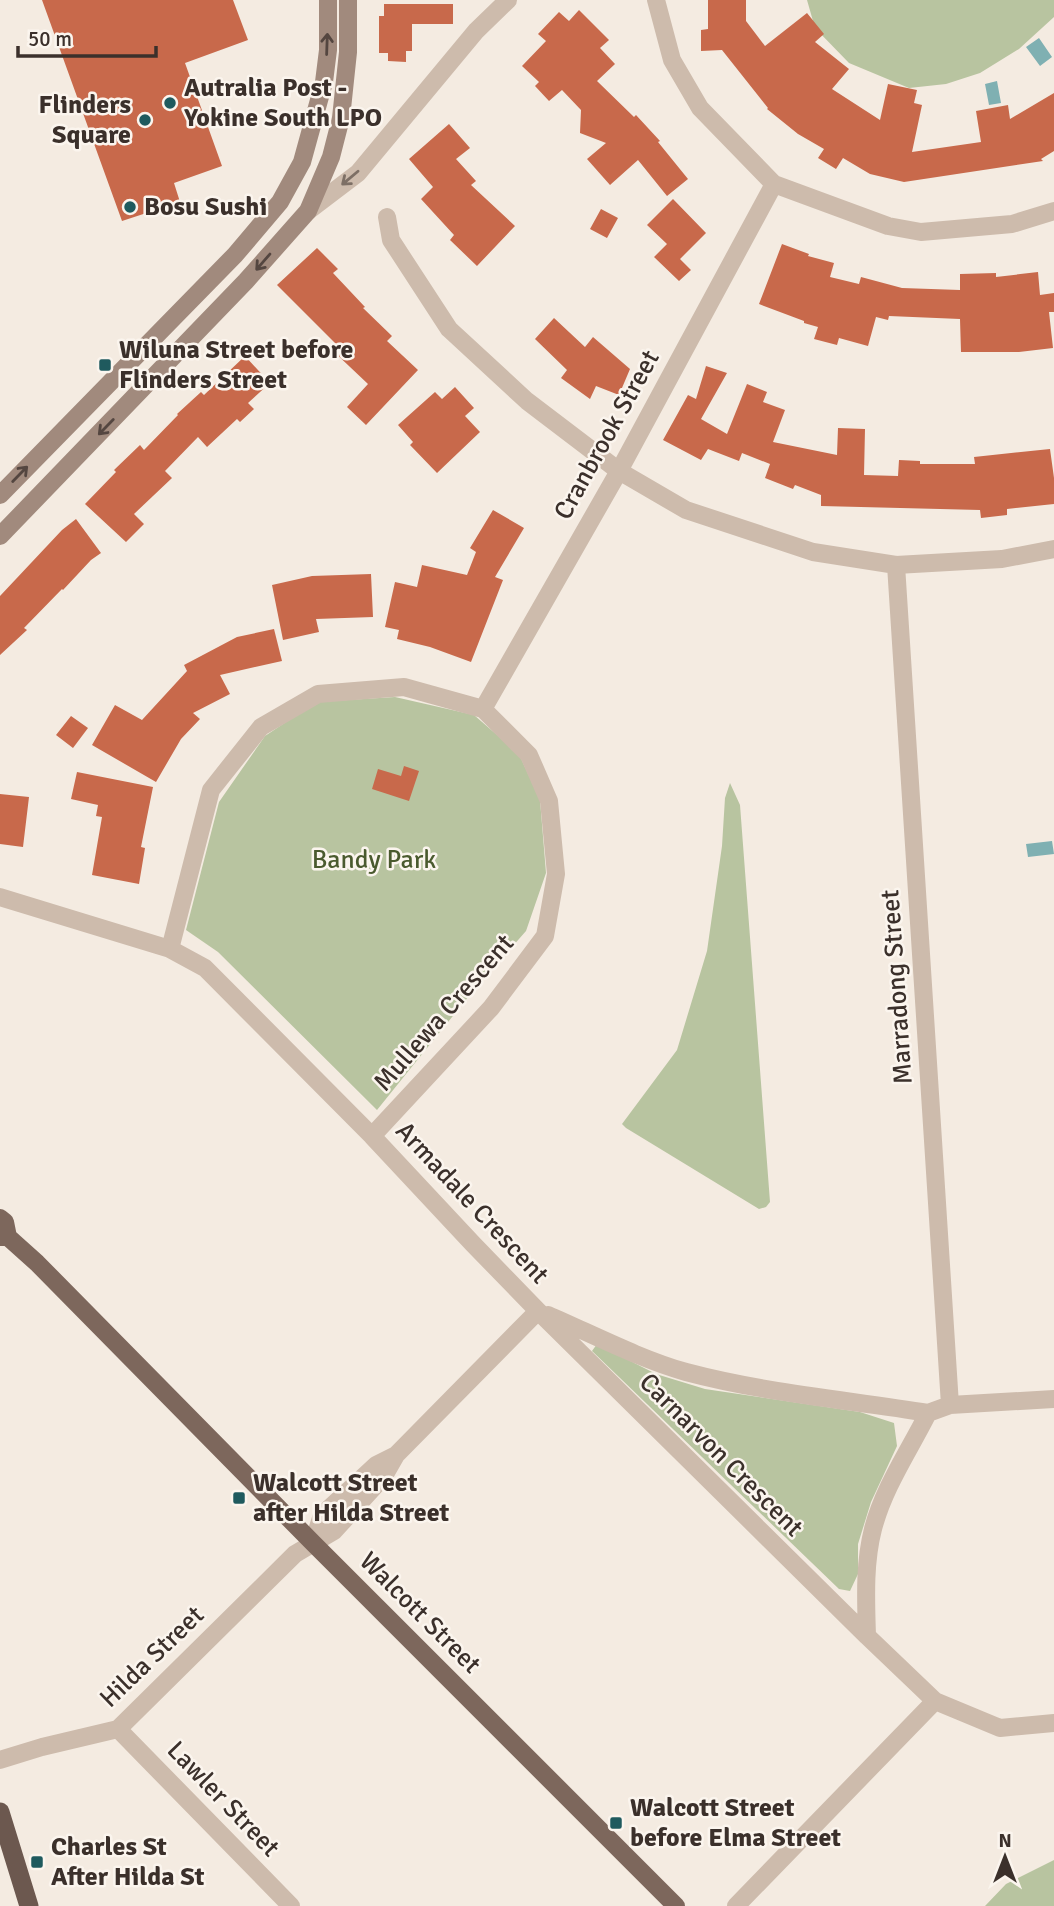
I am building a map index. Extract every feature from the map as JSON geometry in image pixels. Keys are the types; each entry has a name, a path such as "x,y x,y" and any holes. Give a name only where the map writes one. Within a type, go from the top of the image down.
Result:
{"highway":[{"path":"0,1812 29,1906"}],"main road":[{"path":"0,495 235,256 280,202 302,162 324,82 328,50 328,0"},
{"path":"0,536 237,290 308,211 331,157 341,118 348,52 348,0"},
{"name":"Walcott Street","path":"0,1218 5,1222 4,1237 37,1263 313,1544 676,1906"}],"street":[{"path":"308,211 358,173 477,31 508,0"},
{"path":"656,0 672,60 701,108 774,184 888,226 921,232 1012,224 1054,211"},
{"name":"Cranbrook Street","path":"484,709 619,471 774,184"},
{"path":"387,217 391,240 449,329 527,401 619,471 686,510 813,552 896,565 1002,559 1054,549"},
{"name":"Marradong Street","path":"896,565 950,1405"},
{"path":"170,948 211,790 261,727 318,694 404,687 484,709"},
{"name":"Mullewa Crescent","path":"372,1136 491,1008 545,936 556,874 550,801 529,755 484,709"},
{"name":"Armadale Crescent","path":"0,897 170,948 205,968 372,1136 538,1311 683,1371 772,1390 928,1413 950,1405 1054,1399"},
{"path":"313,1544 321,1515 376,1465 396,1455 538,1311"},
{"name":"Carnarvon Crescent","path":"538,1311 935,1701 1000,1728 1054,1723"},
{"path":"867,1636 868,1562 873,1530 894,1475 928,1413"},
{"name":"Hilda Street","path":"0,1760 118,1729 295,1553 313,1544"},
{"path":"736,1906 935,1701"},
{"name":"Lawler Street","path":"118,1729 291,1906"}],"green space":[{"path":"807,0 1054,0 1054,17 1019,49 980,73 946,84 909,88 849,63 815,28"},
{"name":"Bandy Park","path":"395,697 474,715 519,754 540,800 546,873 526,931 469,996 377,1110 218,952 186,930 219,802 265,736 316,702"},
{"path":"730,783 740,805 770,1202 759,1209 622,1124 677,1050 707,951 722,846 725,798"},
{"path":"597,1344 656,1374 705,1389 860,1412 894,1423 897,1446 871,1502 858,1544 858,1574 850,1591 839,1589 592,1351"},
{"path":"1054,1860 1054,1906 985,1906 1006,1884"}],"water":[{"path":"1039,38 1052,57 1040,66 1026,47"},
{"path":"997,81 1001,103 989,105 985,84"},
{"path":"1052,841 1054,854 1028,857 1026,844"}],"building":[{"name":"Flinders Square","path":"42,0 233,0 248,40 185,63 222,166 174,183 180,202 122,221"},
{"path":"708,0 746,0 746,21 765,46 807,13 824,34 815,42 849,69 832,89 880,120 888,84 917,90 914,103 922,105 912,152 981,142 976,111 1008,105 1010,119 1054,93 1054,151 1041,159 1043,161 904,182 870,174 843,158 836,169 818,158 824,149 798,134 767,109 722,50 701,51 701,30 708,29"},
{"path":"384,4 453,4 453,24 412,24 412,51 406,51 406,62 388,61 388,53 379,53 379,16 384,16"},
{"path":"579,10 609,40 600,48 615,64 597,81 634,117 636,115 660,141 658,142 688,179 667,196 638,160 610,185 587,159 606,143 580,133 581,110 562,90 549,101 535,86 539,82 522,66 546,41 538,34 559,12 569,21"},
{"path":"449,124 470,148 456,159 476,181 471,185 515,226 477,266 450,240 454,235 421,199 433,187 409,159"},
{"path":"673,199 706,233 680,259 691,270 679,281 654,257 667,244 647,225"},
{"path":"601,209 618,218 607,238 590,229"},
{"path":"782,244 809,254 808,256 834,263 830,277 859,284 861,277 902,288 960,290 960,274 996,273 996,277 1038,272 1040,295 1054,293 1054,312 1049,312 1053,348 1019,352 961,352 960,319 889,316 888,320 876,317 868,346 839,338 837,345 814,339 818,327 759,304"},
{"path":"317,248 338,269 333,273 392,336 387,341 418,370 366,425 347,407 368,384 331,349 336,344 277,285"},
{"path":"554,318 585,347 593,337 630,369 619,395 596,386 590,399 561,378 567,370 535,339"},
{"path":"245,356 270,383 248,403 254,409 240,422 237,419 207,447 198,437 165,471 172,478 134,514 144,524 126,542 85,504 140,445 144,450 177,414 201,392 204,395"},
{"path":"706,366 727,373 701,419 727,434 747,384 767,392 763,402 785,410 773,442 837,455 838,428 865,429 864,475 898,476 899,460 920,461 920,464 975,464 974,457 1050,449 1054,504 1007,509 1007,515 981,518 980,510 821,506 821,495 795,485 793,489 765,478 770,464 742,453 739,461 708,449 701,460 663,440 688,395 696,399"},
{"path":"455,387 474,408 465,416 480,432 437,473 410,445 413,442 398,425 435,392 442,399"},
{"path":"493,510 524,528 495,577 503,580 471,662 430,647 397,639 399,630 385,627 395,582 417,587 422,565 467,575 476,552 470,548"},
{"path":"76,519 101,553 62,589 24,628 27,630 0,655 0,596 62,530"},
{"path":"371,574 373,617 316,619 319,632 283,640 272,585 312,576"},
{"path":"274,629 282,661 220,675 230,694 193,713 200,719 181,739 156,782 92,745 115,705 142,720 187,671 184,665 237,637"},
{"path":"71,716 88,728 73,748 56,735"},
{"path":"404,766 419,771 409,801 372,789 378,769 401,776"},
{"path":"77,772 153,787 141,847 145,848 139,884 92,875 102,817 96,816 98,805 71,799"},
{"path":"0,794 29,797 23,847 0,844"}],"place":[{"name":"Autralia Post - Yokine South LPO","path":"170,103"},
{"name":"Flinders Square","path":"145,120"},
{"name":"Bosu Sushi","path":"130,207"},
{"name":"Wiluna Street before Flinders Street","path":"105,365"},
{"name":"Walcott Street after Hilda Street","path":"239,1498"},
{"name":"Walcott Street before Elma Street","path":"616,1823"},
{"name":"Charles St After Hilda St","path":"37,1862"}]}
